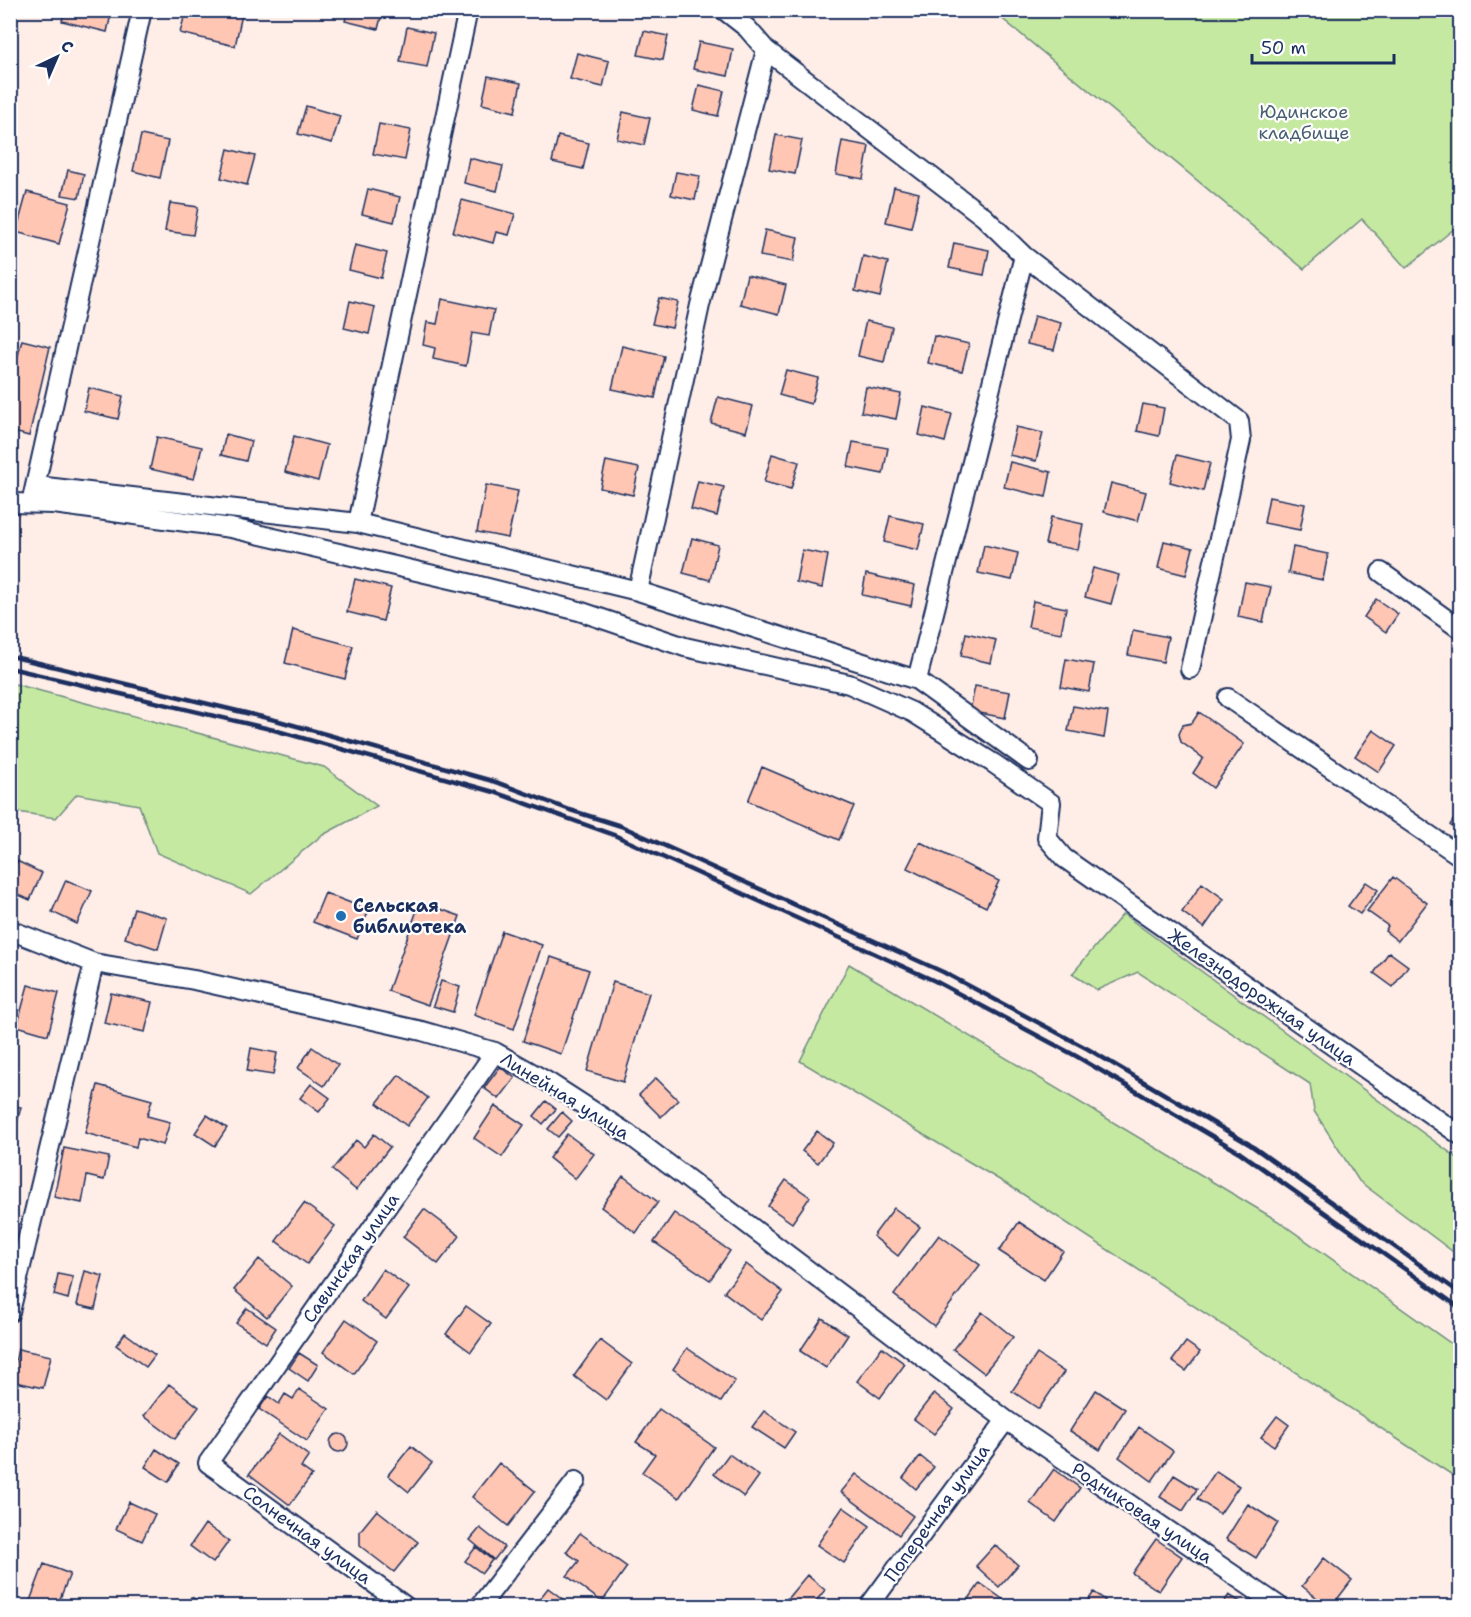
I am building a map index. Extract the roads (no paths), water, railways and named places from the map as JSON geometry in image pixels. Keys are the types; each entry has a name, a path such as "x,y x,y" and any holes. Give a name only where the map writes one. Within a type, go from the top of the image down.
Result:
{"street":[{"path":"19,503 37,486 142,10"},
{"path":"358,523 468,10"},
{"path":"724,10 747,28 766,50 984,217 1024,256 1239,421 1241,440 1190,669"},
{"path":"638,591 700,305 766,50"},
{"path":"917,680 1024,256"},
{"path":"37,486 358,523 638,591 917,680 1029,761"},
{"name":"Железнодорожная улица","path":"19,503 132,514 231,528 579,611 685,647 849,684 912,712 1051,803 1047,838 1064,858 1461,1136"},
{"path":"1381,572 1461,629"},
{"path":"1228,698 1461,856"},
{"name":"Линейная улица","path":"10,930 94,963 194,980 388,1023 495,1052 548,1082 627,1133 1005,1420"},
{"path":"10,1312 94,963"},
{"name":"Савинская улица","path":"208,1463 495,1052"},
{"name":"Поперечная улица","path":"869,1606 1005,1420"},
{"name":"Родниковая улица","path":"1005,1420 1279,1606"},
{"name":"Солнечная улица","path":"208,1463 405,1606"},
{"path":"480,1606 576,1481"}],"railway":[{"path":"10,656 279,721 496,782 570,810 621,826 943,972 1088,1049 1249,1144 1460,1293"},
{"path":"10,668 274,730 494,792 614,835 935,981 1076,1056 1239,1152 1460,1308"}],"place":[{"name":"Сельская библиотека","path":"341,916"}],"park label":[{"name":"Юдинское кладбище","path":"1304,122"}]}
